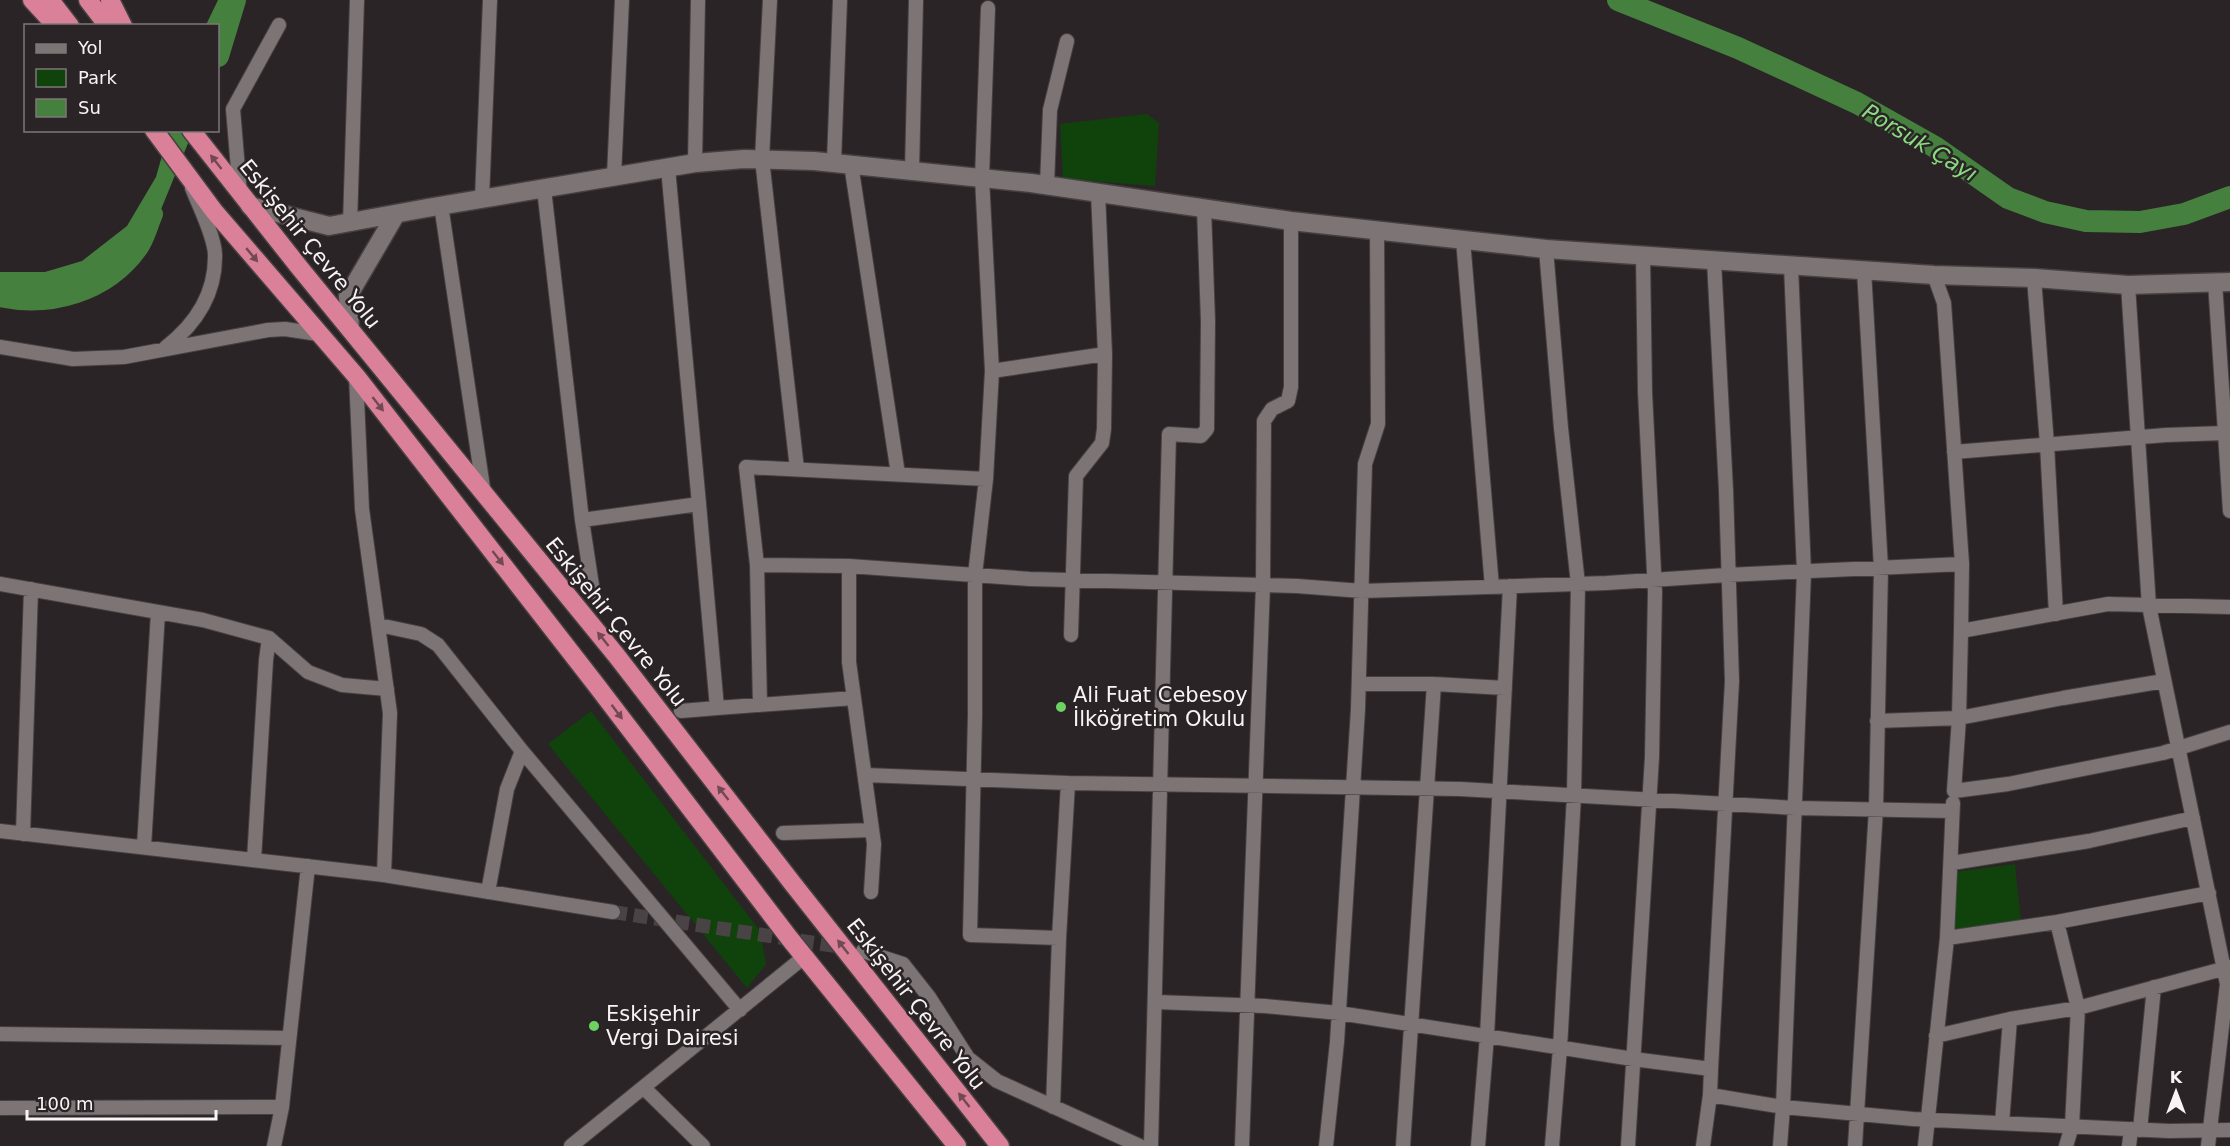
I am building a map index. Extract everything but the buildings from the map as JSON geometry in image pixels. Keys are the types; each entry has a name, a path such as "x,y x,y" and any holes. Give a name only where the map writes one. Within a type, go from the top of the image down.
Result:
{"highway":[{"path":"32,0 54,24"},
{"path":"50,0 68,24"},
{"path":"88,0 106,24"},
{"path":"110,0 122,24"},
{"path":"155,132 214,211 356,376 804,957 957,1146"},
{"name":"Eskişehir Çevre Yolu","path":"193,132 616,655 792,884 1000,1146"}],"street":[{"path":"350,224 357,0"},
{"path":"482,199 490,0"},
{"path":"614,176 622,0"},
{"path":"695,163 698,0"},
{"path":"770,0 762,159 797,469"},
{"path":"840,0 843,163 898,474"},
{"path":"912,171 916,0"},
{"path":"988,8 982,178 992,371 986,479 975,575 970,935 1059,938"},
{"path":"279,25 233,109 245,199 330,226 695,163 762,159 843,163 1047,185 1290,221 1546,249 1643,257 2128,285 2223,282 2225,432 2230,511"},
{"path":"1047,185 1050,110 1067,41"},
{"path":"668,168 717,708"},
{"path":"161,351 181,336 201,311 209,294 213,275 215,252 186,175"},
{"path":"544,189 582,520 593,592"},
{"path":"1071,635 1076,476 1102,443 1104,429 1105,354 1098,192"},
{"path":"441,206 484,494"},
{"path":"1151,1146 1169,434 1201,436 1207,429 1208,342 1204,208"},
{"path":"350,329 348,296 396,214"},
{"path":"1242,1146 1263,585 1264,421 1272,409 1288,401 1291,387 1290,221"},
{"path":"1326,1146 1339,1013 1359,684 1365,464 1378,424 1377,231"},
{"path":"1463,240 1492,587"},
{"path":"1546,249 1578,584 1574,795 1560,1048 1552,1146"},
{"path":"1628,1146 1652,746 1655,579 1646,392 1643,257"},
{"path":"1703,1146 1710,1095 1732,681 1726,490 1714,261"},
{"path":"1780,1146 1784,1107 1804,572 1791,266"},
{"path":"1855,1146 1876,809 1881,568 1864,270"},
{"path":"1925,1146 1930,1120 1952,863 1952,811 1959,718 1962,564 1944,303 1934,275"},
{"path":"2034,278 2047,444 2056,614"},
{"path":"2128,285 2149,606 2209,893 2228,968 2208,1146"},
{"path":"0,347 73,359 124,357 268,330 285,329 318,334"},
{"path":"992,371 1105,354"},
{"path":"356,376 363,509 390,713 384,875"},
{"path":"1953,452 2225,432"},
{"path":"760,705 757,565 746,467 986,479"},
{"path":"582,520 699,504"},
{"path":"757,565 849,566 1072,581 1263,585 1362,591 1578,584 1962,564"},
{"path":"849,566 849,663 874,844 871,892"},
{"path":"0,584 203,620 269,638 308,672 342,685 387,689"},
{"path":"1478,1146 1487,1036 1510,586"},
{"path":"23,834 31,589"},
{"path":"1961,632 2109,604 2230,607"},
{"path":"144,847 158,612"},
{"path":"378,625 421,634 438,645 522,751 740,1010"},
{"path":"254,860 269,638"},
{"path":"1877,721 1959,718 2164,681"},
{"path":"1359,684 1434,684 1505,688"},
{"path":"1402,1146 1434,684"},
{"path":"681,711 854,698"},
{"path":"1954,791 2008,784 2178,749 2230,732"},
{"path":"488,892 507,789 522,751"},
{"path":"865,776 1068,783 1426,788 1796,808 1952,811"},
{"path":"1053,1107 1059,938 1068,783"},
{"path":"1952,863 2089,841 2193,818"},
{"path":"783,833 872,830"},
{"path":"0,831 384,875 613,912"},
{"path":"274,1146 282,1107 308,866"},
{"path":"1947,938 2057,922 2209,893"},
{"path":"2057,922 2078,1008 2072,1126 2066,1146"},
{"path":"863,951 903,964 929,997 968,1058 997,1081 1140,1146"},
{"path":"571,1146 804,957"},
{"path":"1936,1036 2010,1019 2078,1008 2228,968"},
{"path":"2129,1146 2136,1130 2154,987"},
{"path":"1156,1002 1339,1013 1711,1069"},
{"path":"2002,1123 2010,1019"},
{"path":"0,1034 289,1038"},
{"path":"644,1088 697,1144"},
{"path":"1710,1095 1784,1107 1930,1120 2136,1130 2230,1130"},
{"path":"0,1108 282,1107"}],"green space":[{"path":"1147,114 1159,123 1155,186 1063,179 1060,124"},
{"path":"591,711 760,931 766,964 747,988 548,744"},
{"path":"2015,864 2021,922 1953,937 1955,872"}],"water":[{"path":"218,0 238,0 219,39 219,24 206,24"},
{"path":"169,132 193,132 153,229 122,261 71,288 40,299 0,290 0,272 45,272 82,261 127,226 156,177"}],"waterway":[{"name":"Porsuk Çayı","path":"219,53 235,0"},
{"name":"Porsuk Çayı","path":"1618,0 1738,48 1857,103 1935,147 2008,198 2045,212 2086,221 2140,222 2184,214 2230,197"},
{"name":"Porsuk Çayı","path":"0,296 19,299 57,297 93,285 110,275 137,248 152,214"}],"tunnel":[{"path":"613,912 848,948"}],"place":[{"name":"Ali Fuat Cebesoy İlköğretim Okulu","path":"1061,707"},
{"name":"Eskişehir Vergi Dairesi","path":"594,1026"}]}
